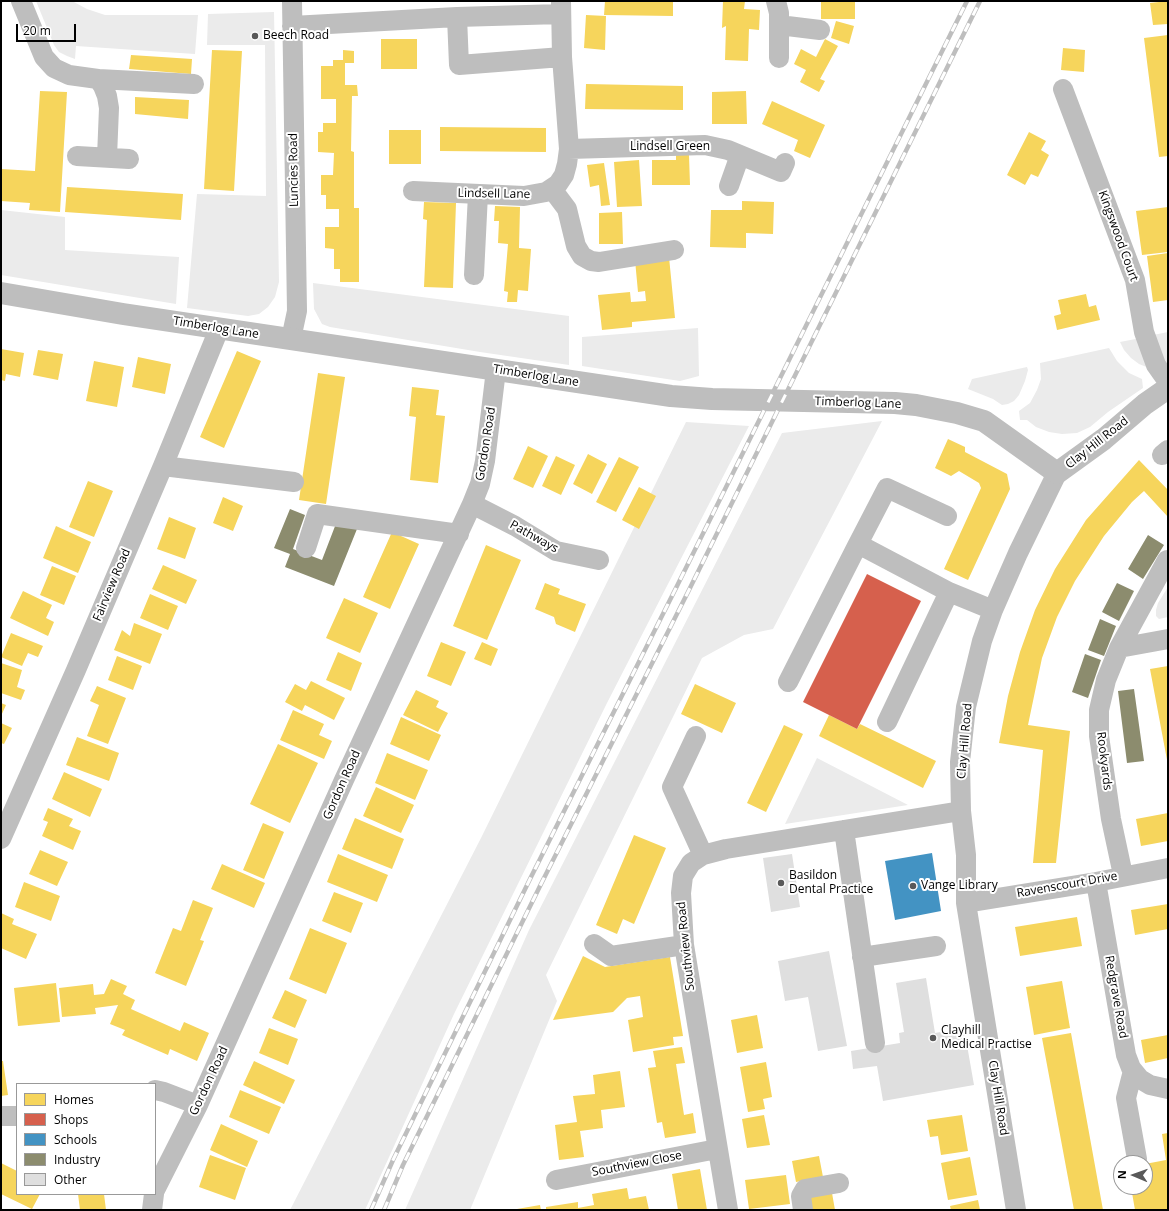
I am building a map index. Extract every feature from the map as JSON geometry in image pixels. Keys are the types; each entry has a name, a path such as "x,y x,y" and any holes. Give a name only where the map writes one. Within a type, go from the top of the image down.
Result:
{"main road":[{"name":"Timberlog Lane","path":"1,293 219,329 671,396 712,399 858,402 916,406 957,413 984,421 1057,473"},
{"name":"Clay Hill Road","path":"1057,473 1104,439 1145,404 1168,388"}],"street":[{"path":"21,1 44,57 54,68 69,76 194,84"},
{"name":"Luncies Road","path":"291,339 296,311 292,1"},
{"path":"776,1 779,13 779,58"},
{"path":"292,26 457,17 561,7 562,57 569,149 564,175 558,184 552,189 567,209 576,246 582,256 591,261 599,262 674,250"},
{"path":"457,17 459,65 562,57"},
{"path":"779,26 820,30"},
{"path":"98,79 107,96 109,108 107,157"},
{"name":"Kingswood Court","path":"1064,89 1135,280 1144,332 1156,365 1168,382"},
{"name":"Lindsell Green","path":"569,149 705,145 728,150 781,172 785,163"},
{"path":"729,186 740,155"},
{"path":"77,156 129,159"},
{"name":"Lindsell Lane","path":"413,191 524,196 546,192 552,189"},
{"path":"474,275 478,194"},
{"name":"Fairview Road","path":"1,839 76,670 163,466 219,329"},
{"name":"Gordon Road","path":"156,1188 198,1105 344,780 472,504 480,484 485,461 496,370"},
{"path":"163,466 294,482"},
{"name":"Clay Hill Road","path":"1016,1210 966,902 966,855 962,812 960,762 966,707 982,641 993,610 1018,553 1057,473"},
{"path":"788,682 887,488 947,516"},
{"name":"Pathways","path":"472,504 515,526 556,551 598,560"},
{"path":"306,548 317,514 459,534"},
{"path":"858,544 949,592 993,610"},
{"name":"Rookyards","path":"1123,875 1111,819 1099,736 1099,710 1106,680 1119,648 1167,560"},
{"path":"887,722 949,592"},
{"path":"1119,648 1168,638"},
{"path":"696,736 672,787 702,855"},
{"name":"Southview Road","path":"728,1210 684,945 681,893 683,876 690,863 702,855 726,849 962,812"},
{"path":"844,830 875,1043"},
{"name":"Ravenscourt Drive","path":"966,902 1096,882 1123,875 1168,868"},
{"name":"Redgrave Road","path":"1096,882 1126,1055 1130,1068 1140,1079 1150,1086 1168,1089"},
{"path":"594,944 611,956 684,945"},
{"path":"862,957 936,946"},
{"path":"1133,1071 1126,1098 1136,1155"},
{"path":"156,1090 198,1105"},
{"path":"1,1116 16,1116"},
{"name":"Southview Close","path":"556,1180 717,1149"},
{"path":"803,1210 801,1196 804,1189 839,1183"},
{"path":"152,1210 154,1195"}],"shaded area":[{"path":"36,1 72,1 87,9 105,15 198,15 195,54 76,46 75,59 59,52 54,45"},
{"path":"274,12 279,282 275,297 268,307 259,314 248,316 187,308 197,194 266,196 265,45 207,45 208,14"},
{"path":"1,210 65,217 65,250 179,257 176,304 1,275"},
{"path":"313,283 569,316 569,365 330,327 322,324 314,309"},
{"path":"698,328 699,376 680,381 582,366 582,337"},
{"path":"1168,332 1168,364 1161,359 1153,335"},
{"path":"1141,338 1149,368 1139,364 1131,358 1124,350 1120,342"},
{"path":"1109,348 1117,361 1129,373 1142,379 1143,388 1108,412 1090,427 1077,433 1062,434 1049,432 1036,427 1027,420 1020,420 1019,411 1030,403 1041,379 1040,363"},
{"path":"1027,367 1028,370 1025,381 1019,395 1014,401 1008,404 1002,405 993,399 968,389 972,379"},
{"path":"882,421 773,629 744,635 702,658 546,975 557,1001 470,1210 405,1210 529,930 782,433"},
{"path":"686,422 749,426 607,703 454,1014 365,1210 290,1210 481,838"},
{"path":"1168,587 1168,617 1159,619 1156,616 1156,610 1158,603"},
{"path":"817,758 908,805 785,824"}],"building: Homes":[{"path":"605,1 673,1 673,16 604,15"},
{"path":"723,1 745,1 744,9 760,10 759,30 749,29 748,61 725,60 726,26 722,28"},
{"path":"821,1 855,1 855,19 821,19"},
{"path":"1168,1 1168,24 1153,25 1150,3"},
{"path":"586,15 606,16 605,50 584,48"},
{"path":"836,21 854,26 849,44 831,38"},
{"path":"1168,35 1168,156 1159,157 1144,38"},
{"path":"381,39 417,39 417,69 381,69"},
{"path":"825,39 838,46 820,79 825,81 819,92 800,82 806,70 794,64 801,49 816,57"},
{"path":"1063,48 1085,50 1084,72 1061,70"},
{"path":"212,50 242,51 234,191 204,189"},
{"path":"343,50 354,51 354,63 345,63 345,85 357,85 358,96 352,96 351,151 354,152 354,208 359,208 359,282 340,282 340,269 334,269 334,249 325,248 325,227 339,227 339,209 326,209 326,195 321,195 321,175 333,175 334,153 318,152 318,132 323,132 323,123 336,123 336,99 321,99 321,66 333,66 333,60 343,60"},
{"path":"131,55 192,59 191,74 129,69"},
{"path":"586,84 683,86 683,110 585,109"},
{"path":"40,91 67,92 60,212 29,210 30,203 1,201 1,169 35,171"},
{"path":"746,91 747,124 712,124 712,92"},
{"path":"135,97 189,100 188,119 135,114"},
{"path":"772,101 825,125 810,158 794,151 798,140 762,124"},
{"path":"440,127 546,128 546,152 440,151"},
{"path":"389,130 421,130 421,164 389,164"},
{"path":"1029,132 1046,141 1041,150 1049,155 1038,177 1031,174 1025,185 1007,175"},
{"path":"676,155 689,155 690,185 652,185 652,160 676,160"},
{"path":"639,160 642,206 617,207 614,162"},
{"path":"604,163 610,205 601,206 599,185 590,187 587,165"},
{"path":"67,187 183,194 181,220 65,212"},
{"path":"742,201 774,202 773,234 746,233 746,248 710,247 711,210 742,210"},
{"path":"424,202 456,203 453,288 424,287 427,220 423,219"},
{"path":"495,206 520,207 519,248 531,249 528,291 518,290 517,302 507,302 508,292 504,291 508,244 498,243 499,221 494,221"},
{"path":"1168,207 1168,252 1142,255 1136,211"},
{"path":"622,212 623,244 599,244 599,213"},
{"path":"1168,253 1168,300 1153,302 1147,256"},
{"path":"669,257 675,318 632,322 632,327 602,330 598,295 630,292 631,302 646,301 645,291 638,292 635,260"},
{"path":"1086,294 1089,307 1096,305 1100,320 1057,330 1054,316 1061,314 1058,300"},
{"path":"1,349 24,353 20,377 6,374 5,381 1,380"},
{"path":"38,350 63,354 58,380 33,375"},
{"path":"237,351 261,361 224,448 200,437"},
{"path":"138,357 171,364 165,394 132,387"},
{"path":"94,361 124,367 117,407 86,401"},
{"path":"318,373 345,377 326,504 299,500"},
{"path":"412,387 439,390 436,415 445,416 438,483 410,480 416,417 409,416"},
{"path":"948,439 965,447 965,452 1007,474 1010,489 968,580 944,569 981,488 979,483 959,471 951,476 935,468"},
{"path":"528,446 548,456 533,488 513,479"},
{"path":"588,454 607,464 592,494 573,484"},
{"path":"556,456 575,465 561,495 542,486"},
{"path":"619,457 639,467 616,512 596,502"},
{"path":"1139,460 1168,490 1168,517 1144,491 1132,502 1104,536 1075,581 1057,617 1042,658 1028,725 1070,731 1056,863 1033,863 1043,750 999,743 1008,696 1020,652 1035,610 1055,569 1086,520"},
{"path":"88,481 113,491 94,537 69,527"},
{"path":"639,487 656,496 639,529 622,520"},
{"path":"223,497 243,506 233,531 213,523"},
{"path":"169,517 196,528 185,559 157,549"},
{"path":"56,526 91,542 78,573 43,558"},
{"path":"392,532 419,544 390,609 363,597"},
{"path":"486,545 521,560 487,640 453,626"},
{"path":"163,565 197,580 186,604 152,589"},
{"path":"52,566 76,576 64,605 40,595"},
{"path":"545,583 560,589 558,594 586,604 575,632 556,624 554,617 535,609"},
{"path":"23,591 52,605 46,618 54,622 48,636 10,618"},
{"path":"150,594 178,606 168,630 140,618"},
{"path":"344,598 378,613 360,653 326,638"},
{"path":"134,623 162,634 150,664 114,650 122,630 130,636"},
{"path":"11,633 43,646 38,657 28,653 22,666 1,657"},
{"path":"441,642 466,652 451,686 427,676"},
{"path":"482,642 498,649 491,666 474,659"},
{"path":"338,652 362,663 351,691 326,680"},
{"path":"117,656 142,666 133,690 108,680"},
{"path":"1,663 22,670 17,687 25,690 21,700 1,693"},
{"path":"1168,666 1168,760 1167,760 1150,669"},
{"path":"311,681 345,698 334,720 305,705 302,711 285,702 295,684 306,690"},
{"path":"695,684 736,703 722,733 681,714"},
{"path":"97,686 126,698 108,744 87,736 99,705 90,701"},
{"path":"416,690 439,701 436,707 448,713 438,732 403,715"},
{"path":"1,703 6,705 1,716"},
{"path":"293,710 324,724 319,735 332,741 324,759 280,740"},
{"path":"829,715 857,729 860,724 936,761 923,788 819,736"},
{"path":"401,717 441,735 429,761 390,744"},
{"path":"1,723 12,728 4,744 1,743"},
{"path":"784,725 803,734 766,812 747,803"},
{"path":"77,737 119,753 109,781 66,765"},
{"path":"278,744 318,763 290,823 250,804"},
{"path":"387,753 428,770 415,800 375,783"},
{"path":"64,772 102,789 90,817 52,799"},
{"path":"376,787 414,805 401,833 363,816"},
{"path":"48,808 73,819 69,826 81,831 73,850 42,836 48,822 43,820"},
{"path":"1168,813 1168,841 1141,846 1136,819"},
{"path":"355,818 404,839 392,869 342,849"},
{"path":"263,823 284,832 264,879 243,870"},
{"path":"634,835 666,848 634,924 623,919 617,934 596,925"},
{"path":"40,850 68,862 57,886 29,874"},
{"path":"338,854 388,875 377,902 327,882"},
{"path":"222,864 265,883 254,908 211,889"},
{"path":"24,882 60,896 51,921 15,907"},
{"path":"334,892 363,903 351,933 322,921"},
{"path":"193,900 213,908 200,940 204,941 186,986 155,973 173,928 181,931"},
{"path":"1168,904 1168,929 1135,935 1131,910"},
{"path":"1,913 14,919 12,924 37,934 26,959 1,948"},
{"path":"1077,917 1082,946 1020,956 1015,927"},
{"path":"310,928 347,943 326,994 289,979"},
{"path":"583,956 605,967 670,957 683,1036 673,1037 674,1045 633,1052 628,1020 643,1017 640,996 627,998 613,1012 553,1020"},
{"path":"111,979 127,986 123,994 135,1000 131,1009 180,1031 184,1022 209,1033 197,1061 170,1049 168,1055 122,1035 125,1030 110,1024 118,1005 95,1008 96,1014 62,1017 59,988 93,984 94,995 104,994"},
{"path":"1062,981 1070,1028 1034,1035 1026,987"},
{"path":"56,983 60,1022 18,1026 14,988"},
{"path":"285,990 307,1000 295,1028 272,1018"},
{"path":"757,1015 763,1048 737,1053 731,1020"},
{"path":"269,1028 298,1039 288,1065 259,1053"},
{"path":"1071,1033 1103,1210 1074,1210 1042,1038"},
{"path":"1168,1035 1168,1058 1145,1063 1141,1040"},
{"path":"682,1047 685,1063 676,1064 684,1115 693,1113 696,1133 665,1138 662,1122 657,1123 648,1068 656,1067 653,1051"},
{"path":"1,1061 3,1061 8,1095 1,1096"},
{"path":"254,1061 295,1080 284,1104 243,1085"},
{"path":"766,1062 772,1097 763,1099 765,1109 748,1112 740,1067"},
{"path":"620,1071 625,1107 601,1110 603,1128 580,1131 584,1157 559,1160 555,1125 577,1122 573,1096 595,1094 593,1075"},
{"path":"240,1090 281,1107 269,1134 229,1117"},
{"path":"764,1115 770,1145 747,1148 742,1119"},
{"path":"962,1115 968,1151 941,1155 938,1136 930,1137 927,1120"},
{"path":"221,1124 258,1141 247,1167 210,1150"},
{"path":"1168,1133 1168,1210 1135,1210 1132,1195 1153,1195 1153,1162 1166,1160 1162,1134"},
{"path":"210,1155 246,1168 235,1200 199,1187"},
{"path":"819,1156 823,1177 796,1182 792,1161"},
{"path":"970,1157 977,1195 948,1200 941,1163"},
{"path":"1,1163 16,1170 16,1195 39,1195 32,1209 1,1194"},
{"path":"700,1169 707,1210 678,1210 672,1174"},
{"path":"786,1175 790,1204 749,1209 745,1180"},
{"path":"627,1188 629,1199 646,1196 649,1210 546,1210 546,1207 578,1202 578,1208 594,1205 592,1194"},
{"path":"832,1193 835,1210 810,1210 808,1197"},
{"path":"78,1195 104,1195 106,1210 80,1210"},
{"path":"978,1200 980,1210 951,1210 950,1206"},
{"path":"540,1205 541,1210 517,1210 517,1209"}],"building: Shops":[{"path":"867,574 921,601 857,729 803,702"}],"building: Schools":[{"name":"Vange Library","path":"932,853 941,911 895,920 885,861"}],"building: Industry":[{"path":"290,509 305,515 293,549 322,560 337,521 357,529 334,586 285,567 290,554 274,548"},
{"path":"1148,535 1164,545 1143,579 1128,569"},
{"path":"1117,583 1134,591 1119,621 1102,612"},
{"path":"1100,619 1116,626 1104,656 1088,650"},
{"path":"1085,654 1101,660 1088,698 1072,692"},
{"path":"1134,689 1144,761 1127,763 1118,691"}],"building: Other":[{"name":"Basildon Dental Practice","path":"792,854 800,907 771,912 763,858"},
{"path":"829,951 847,1046 818,1051 808,997 785,1001 778,961"},
{"name":"Clayhill Medical Practise","path":"926,978 935,1033 964,1028 974,1085 883,1101 877,1066 853,1069 851,1051 900,1043 899,1033 904,1032 896,983"}],"railway":[{"path":"371,1210 393,1160 530,879 967,1"},
{"path":"384,1210 403,1165 541,884 688,592 980,1"}],"place":[{"name":"Beech Road","path":"255,36"},
{"name":"Basildon Dental Practice","path":"781,883"},
{"name":"Vange Library","path":"913,886"},
{"name":"Clayhill Medical Practise","path":"933,1038"}]}
